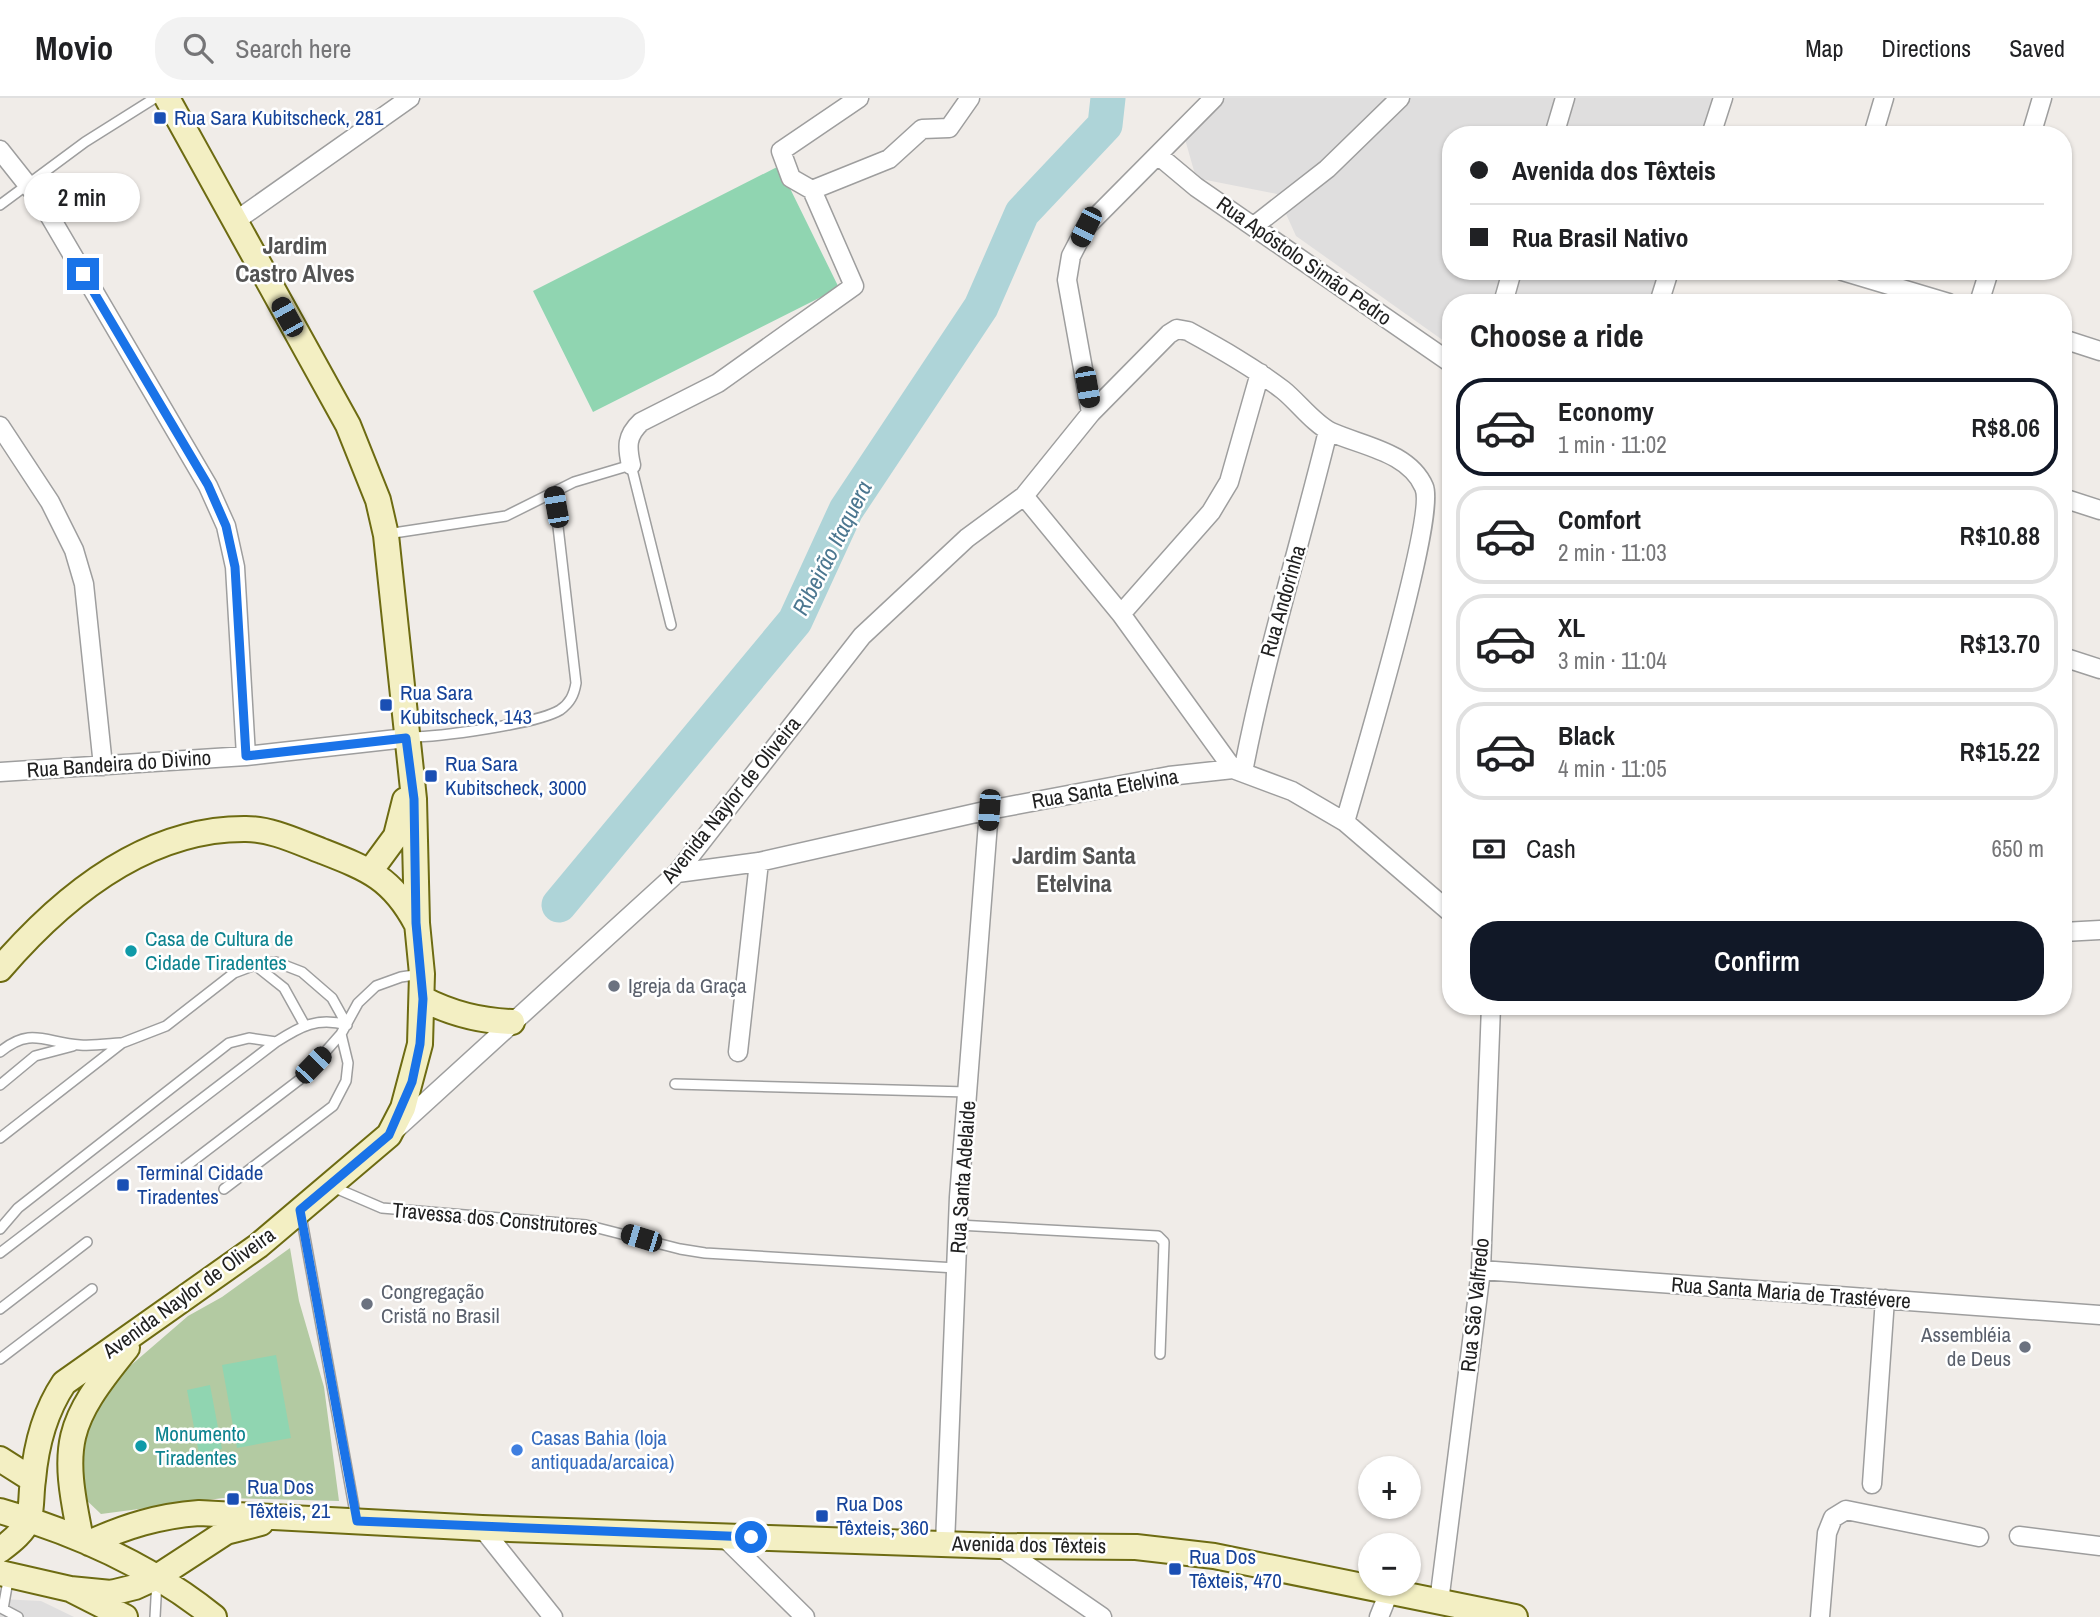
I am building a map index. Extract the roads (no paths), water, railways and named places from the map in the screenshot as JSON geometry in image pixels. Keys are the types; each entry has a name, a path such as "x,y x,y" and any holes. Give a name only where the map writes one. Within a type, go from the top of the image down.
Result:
{"street":[{"path":"167,98 348,425 378,500 386,535 414,799 416,923 423,999 420,1044 412,1082 389,1135"},
{"path":"234,222 410,98"},
{"path":"631,466 627,444 632,430 641,422 718,383 854,286 812,190 790,178 781,151 859,98"},
{"path":"812,190 889,159 922,129 949,128 970,98"},
{"path":"1091,413 1067,280 1071,256 1086,227 1214,98"},
{"path":"1254,226 1327,169 1400,98"},
{"path":"1556,126 1565,98"},
{"path":"1714,126 1723,98"},
{"path":"1876,126 1884,98"},
{"path":"2034,126 2042,98"},
{"path":"0,150 27,183 208,485 226,526 235,567 246,756"},
{"name":"Rua Apóstolo Simão Pedro","path":"1159,156 1196,187 1442,357"},
{"path":"1872,280 1919,294"},
{"name":"Avenida Naylor de Oliveira","path":"29,1519 42,1426 64,1383 258,1246 389,1135 677,873 862,636 967,538 1024,496 1091,413 1168,334 1177,329 1188,331 1260,373"},
{"path":"2072,342 2100,351"},
{"path":"1121,614 1211,512 1228,482 1260,373 1328,431 1383,452 1415,471 1426,489 1424,517 1397,639 1345,822"},
{"path":"0,426 50,502 74,550 84,584 103,766"},
{"name":"Rua Andorinha","path":"1238,771 1259,687 1290,584 1328,431"},
{"path":"1024,496 1121,614 1238,771"},
{"path":"2072,501 2100,510"},
{"path":"2072,660 2100,669"},
{"name":"Rua Bandeira do Divino","path":"0,772 246,756 406,738"},
{"path":"371,870 396,836 404,812 410,770"},
{"name":"Rua Santa Etelvina","path":"677,873 759,862 989,810 1169,776 1238,771 1292,791 1345,822 1442,905"},
{"name":"Rua Santa Adelaide","path":"945,1544 958,1225 989,810"},
{"path":"0,970 38,926 143,850 177,837 237,829 261,831 371,870 405,902 416,923"},
{"path":"738,1052 759,862"},
{"path":"2072,932 2100,930"},
{"path":"423,999 447,1012 471,1018 512,1022"},
{"name":"Rua São Valfredo","path":"1439,1602 1482,1270 1490,1015"},
{"name":"Rua Santa Maria de Trastévere","path":"1482,1270 2100,1315"},
{"path":"1872,1484 1885,1299"},
{"path":"85,1541 69,1479 72,1438 93,1389 141,1329"},
{"path":"0,1459 33,1480"},
{"path":"1820,1617 1827,1533 1833,1518 1846,1510 1979,1537"},
{"path":"0,1511 29,1519 85,1541 157,1577 214,1617"},
{"name":"Avenida dos Têxteis","path":"85,1541 128,1525 163,1516 200,1513 482,1528 1149,1549 1214,1556 1358,1585"},
{"name":"Avenida dos Têxteis","path":"70,1589 111,1592 157,1577 226,1532 285,1517"},
{"path":"0,1550 20,1533 29,1519"},
{"path":"482,1528 553,1617"},
{"path":"723,1536 805,1617"},
{"path":"2019,1536 2100,1546"},
{"path":"999,1546 1101,1617"},
{"path":"4,1573 70,1589 125,1617"},
{"path":"1379,1617 1388,1596"},
{"name":"Avenida dos Têxteis","path":"1410,1596 1515,1617"}],"lane":[{"path":"0,205 108,126 155,98"},
{"path":"386,535 506,516 586,478 631,466 671,625"},
{"path":"406,738 488,728 558,711 574,695 576,683 554,492"},
{"path":"0,1138 122,1043 166,1026 234,973 255,965 276,962 302,972 332,998 344,1029 348,1063 346,1081 333,1106 223,1189"},
{"path":"255,965 284,988 304,1024"},
{"path":"181,1170 303,1077 344,1029 358,1003 376,986 401,977 422,974"},
{"path":"0,1254 276,1042 304,1024 327,1019 344,1029"},
{"path":"0,1052 10,1044 37,1035 78,1045"},
{"path":"0,1229 18,1208 229,1043 249,1038 276,1042"},
{"path":"0,1085 35,1056 78,1045 122,1043"},
{"path":"675,1084 969,1093"},
{"name":"Travessa dos Construtores","path":"329,1186 383,1208 586,1225 705,1253 956,1268"},
{"path":"300,1210 357,1521"},
{"path":"958,1225 1158,1236 1164,1242 1160,1354"},
{"path":"0,1309 87,1242"},
{"path":"0,1359 92,1289"},
{"path":"4,1573 2,1612 18,1617"},
{"path":"155,1617 157,1577"}],"waterway":[{"name":"Ribeirão Itaquera","path":"559,905 795,621 846,510 981,307 1022,213 1105,125 1108,98"}],"place":[{"name":"Rua Sara Kubitscheck, 281","path":"160,118"},
{"name":"Rua Sara Kubitscheck, 143","path":"386,705"},
{"name":"Rua Sara Kubitscheck, 3000","path":"431,776"},
{"name":"Casa de Cultura de Cidade Tiradentes","path":"131,951"},
{"name":"Igreja da Graça","path":"614,986"},
{"name":"Terminal Cidade Tiradentes","path":"123,1185"},
{"name":"Congregação Cristã no Brasil","path":"367,1304"},
{"name":"Assembléia de Deus","path":"2025,1347"},
{"name":"Monumento Tiradentes","path":"141,1446"},
{"name":"Casas Bahia (loja antiquada/arcaica)","path":"517,1450"},
{"name":"Rua Dos Têxteis, 21","path":"233,1499"},
{"name":"Rua Dos Têxteis, 360","path":"822,1516"},
{"name":"Rua Dos Têxteis, 470","path":"1175,1569"}],"district":[{"name":"Jardim Castro Alves","path":"295,260"},
{"name":"Jardim Santa Etelvina","path":"1074,870"}]}
